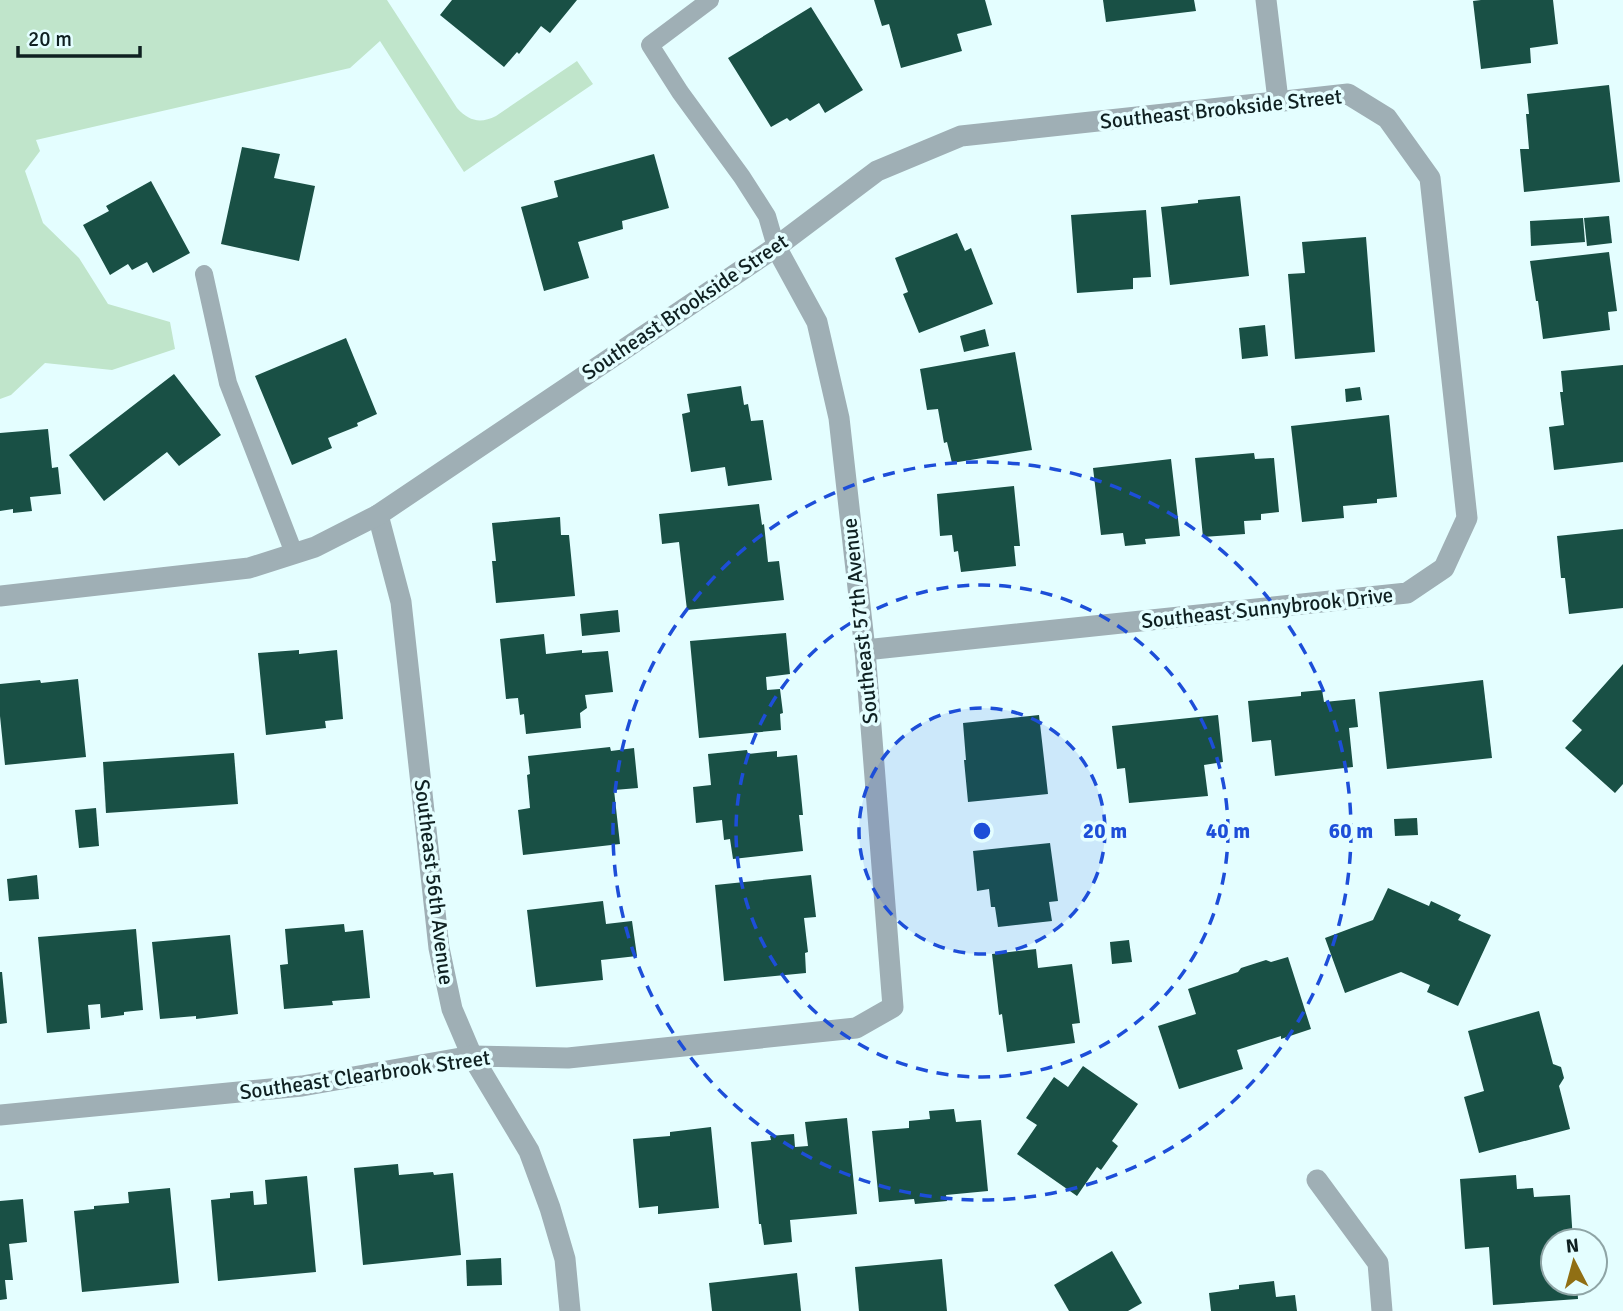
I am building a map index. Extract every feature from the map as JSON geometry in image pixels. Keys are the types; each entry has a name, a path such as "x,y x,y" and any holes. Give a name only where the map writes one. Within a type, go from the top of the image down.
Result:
{"street":[{"path":"1266,0 1278,100"},
{"name":"Southeast Brookside Street","path":"0,596 249,568 315,547 378,515 776,247 877,171 961,136 1348,94 1387,118"},
{"name":"Southeast Sunnybrook Drive","path":"865,650 1407,593 1444,568 1467,519 1430,178 1387,118"},
{"name":"Southeast 57th Avenue","path":"776,247 817,323 839,418 865,650 893,1007"},
{"name":"Southeast 56th Avenue","path":"378,515 401,602 439,948 452,1009 472,1056 529,1151 565,1259 570,1311"},
{"name":"Southeast Clearbrook Street","path":"0,1115 302,1086 472,1056 568,1058 856,1028 893,1007"},
{"path":"1317,1180 1378,1263 1382,1311"}],"lane":[{"path":"710,0 650,45 767,216 776,247"},
{"path":"204,274 228,383 294,553"}],"green space":[{"path":"0,0 387,0 457,108 470,118 485,120 496,116 577,61 593,84 464,172 380,41 350,68 36,140 40,151 25,171 43,223 79,258 108,304 170,322 175,349 112,370 45,363 11,395 0,399"}],"building":[{"path":"452,0 577,0 550,33 541,26 519,54 517,52 504,67 440,15"},
{"path":"874,0 985,0 992,25 957,34 962,51 901,68 889,24 882,26"},
{"path":"1103,0 1194,0 1196,11 1106,22"},
{"path":"1553,0 1558,44 1530,48 1531,63 1481,69 1473,1"},
{"path":"811,7 863,90 825,113 819,103 790,121 787,118 771,127 728,58"},
{"path":"1609,85 1620,182 1524,192 1520,149 1529,149 1527,94"},
{"path":"242,147 280,154 274,178 315,186 299,261 221,244"},
{"path":"654,154 669,208 622,221 623,229 578,242 589,278 544,291 521,207 558,197 554,181"},
{"path":"151,181 190,253 153,273 147,262 132,270 128,264 110,275 83,225 109,211 106,206"},
{"path":"1240,196 1249,276 1170,285 1161,207"},
{"path":"1146,210 1151,277 1133,278 1133,289 1077,293 1071,215"},
{"path":"1609,216 1612,243 1587,246 1584,218"},
{"path":"1583,218 1585,242 1531,246 1530,221"},
{"path":"957,233 965,251 971,248 993,304 919,333 903,294 908,292 895,258"},
{"path":"1366,237 1375,352 1295,359 1288,274 1305,273 1302,242"},
{"path":"1609,252 1617,311 1608,312 1610,330 1543,339 1530,261"},
{"path":"1265,325 1268,356 1242,359 1239,328"},
{"path":"985,329 989,346 964,352 960,336"},
{"path":"346,338 377,414 357,423 358,426 328,438 332,448 292,465 255,376"},
{"path":"1015,352 1032,450 952,463 947,442 944,443 938,409 927,410 920,369"},
{"path":"1623,365 1623,462 1554,470 1549,427 1564,425 1560,392 1563,392 1561,371"},
{"path":"174,374 221,435 179,466 167,452 104,501 69,455"},
{"path":"741,386 744,405 748,404 751,421 763,420 772,480 728,486 725,467 691,472 682,414 690,412 687,394"},
{"path":"1360,387 1362,400 1346,402 1345,389"},
{"path":"1389,415 1397,497 1377,499 1377,503 1343,506 1344,518 1302,522 1291,426"},
{"path":"48,429 52,468 58,467 61,494 30,497 32,511 0,511 0,433"},
{"path":"1254,453 1255,459 1274,458 1279,512 1261,514 1261,520 1244,521 1245,534 1203,537 1195,458"},
{"path":"1171,459 1180,536 1145,539 1146,544 1125,546 1123,533 1101,535 1093,468"},
{"path":"1014,486 1020,546 1014,546 1016,566 961,572 952,535 940,536 937,494"},
{"path":"759,504 768,562 779,561 784,600 687,610 679,542 662,544 659,514"},
{"path":"560,517 561,535 569,535 575,596 496,603 492,523"},
{"path":"1623,529 1623,608 1569,614 1565,578 1561,578 1557,536"},
{"path":"618,610 620,632 582,636 580,614"},
{"path":"786,633 790,674 766,677 767,690 780,689 783,713 780,714 781,730 699,738 690,641"},
{"path":"544,634 546,654 582,650 582,653 608,651 613,692 585,695 587,708 580,713 581,728 526,734 524,714 520,715 518,698 506,699 500,639"},
{"path":"299,650 299,654 337,650 343,719 325,721 326,728 266,735 258,653"},
{"path":"1623,664 1623,784 1615,793 1565,748 1582,730 1572,721"},
{"path":"78,679 86,757 5,765 0,684"},
{"path":"1483,680 1492,758 1387,769 1379,692"},
{"path":"1322,690 1324,702 1355,699 1358,727 1349,728 1353,767 1275,776 1271,740 1252,742 1248,701 1301,696 1301,692"},
{"path":"1039,715 1048,794 968,802 963,723"},
{"path":"1218,715 1223,762 1204,765 1208,796 1129,803 1125,768 1117,769 1112,726"},
{"path":"610,747 611,751 634,748 638,788 614,790 620,844 523,855 518,810 530,808 528,756"},
{"path":"747,750 748,754 777,751 777,757 797,755 803,815 799,815 803,851 733,859 730,839 724,840 722,820 696,823 693,787 711,785 708,754"},
{"path":"234,753 238,804 106,813 103,762"},
{"path":"96,808 99,846 79,848 75,810"},
{"path":"1417,818 1418,835 1395,836 1394,819"},
{"path":"1050,843 1058,901 1049,902 1052,921 998,927 995,907 991,907 989,889 977,891 973,851"},
{"path":"37,875 39,899 9,901 7,879"},
{"path":"811,875 816,917 804,918 808,952 805,953 806,973 724,981 715,885"},
{"path":"1388,888 1429,906 1431,901 1461,915 1458,920 1491,935 1458,1006 1427,992 1430,985 1401,972 1345,993 1325,938 1373,920"},
{"path":"603,901 606,924 632,921 637,956 601,960 603,980 536,987 527,910"},
{"path":"344,924 345,932 363,930 370,998 332,1001 333,1005 284,1009 280,965 288,964 285,929"},
{"path":"136,929 143,1010 101,1018 100,1004 88,1005 90,1029 47,1033 38,937"},
{"path":"230,935 238,1014 196,1019 196,1016 160,1019 152,942"},
{"path":"1129,940 1132,962 1112,964 1110,942"},
{"path":"1036,949 1038,968 1072,964 1080,1023 1072,1024 1075,1043 1007,1052 1002,1014 999,1015 992,954"},
{"path":"1288,957 1311,1029 1237,1050 1243,1069 1179,1089 1158,1026 1196,1014 1188,989 1266,960 1271,962"},
{"path":"0,972 7,1023 0,1024"},
{"path":"1539,1011 1553,1064 1561,1067 1564,1078 1559,1086 1570,1129 1479,1153 1464,1097 1484,1091 1468,1031"},
{"path":"1083,1066 1138,1104 1112,1141 1118,1146 1101,1170 1097,1167 1077,1196 1017,1154 1037,1125 1026,1118 1054,1077 1068,1087"},
{"path":"954,1109 956,1122 981,1120 988,1191 946,1195 947,1201 915,1204 914,1199 879,1202 872,1131 909,1128 909,1121 930,1119 929,1111"},
{"path":"847,1118 857,1214 790,1220 792,1242 764,1245 759,1224 751,1142 771,1140 770,1136 794,1134 795,1147 808,1146 805,1122"},
{"path":"711,1127 719,1208 658,1214 658,1206 639,1208 633,1139 670,1136 670,1132"},
{"path":"398,1164 399,1175 453,1173 461,1255 363,1265 354,1168"},
{"path":"1516,1175 1517,1189 1533,1188 1534,1197 1570,1195 1572,1227 1539,1227 1539,1297 1578,1299 1493,1305 1489,1247 1465,1249 1460,1179"},
{"path":"307,1176 316,1272 218,1281 211,1200 230,1198 230,1193 253,1191 254,1205 267,1204 265,1180"},
{"path":"170,1188 179,1283 82,1292 74,1211 129,1203 128,1192"},
{"path":"23,1199 27,1242 9,1244 13,1280 5,1280 7,1299 0,1300 0,1201"},
{"path":"1112,1251 1142,1303 1128,1311 1069,1311 1054,1285"},
{"path":"501,1258 502,1285 467,1286 466,1260"},
{"path":"942,1259 947,1311 859,1311 855,1267"},
{"path":"797,1273 801,1311 712,1311 709,1283"},
{"path":"1274,1281 1276,1297 1295,1295 1297,1311 1211,1311 1209,1293 1239,1289 1239,1285"}]}
